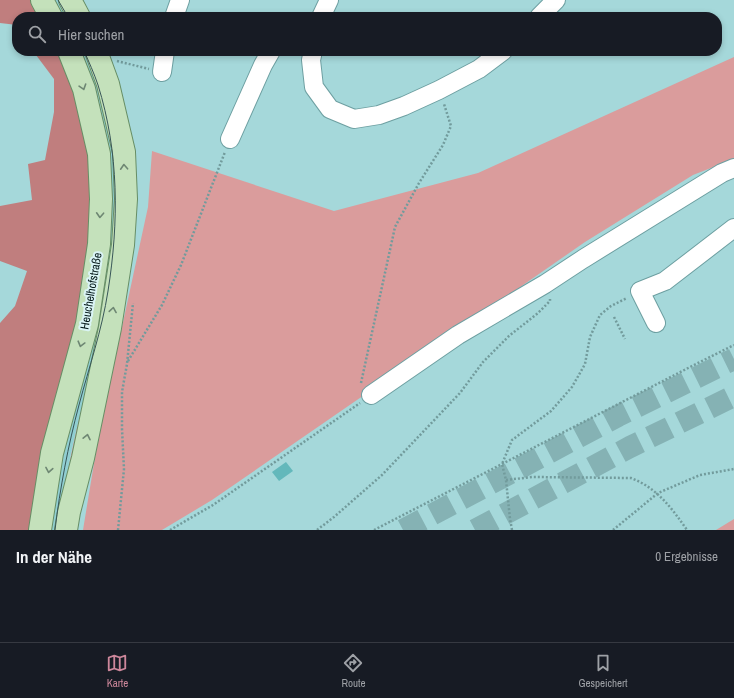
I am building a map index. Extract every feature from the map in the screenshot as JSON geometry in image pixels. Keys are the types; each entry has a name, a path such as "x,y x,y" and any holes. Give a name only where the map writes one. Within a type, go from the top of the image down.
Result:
{"main road":[{"path":"42,0 48,12"},
{"path":"70,0 76,12"},
{"name":"Heuchelhofstraße","path":"40,530 52,453 87,324 99,237 101,199 99,154 84,90 71,56"},
{"name":"Heuchelhofstraße","path":"66,530 110,328 123,245 126,199 124,152 108,84 105,56"}],"street":[{"path":"176,12 180,0"},
{"path":"544,12 556,0"},
{"path":"162,72 164,56"},
{"path":"230,139 268,56"},
{"path":"312,56 314,87 330,109 354,119 379,115 404,106 479,69 496,56"},
{"path":"371,395 458,335 545,284 722,173 734,168"},
{"path":"656,323 640,291 665,281 734,228"}],"path":[{"path":"105,56 162,72"},
{"path":"170,530 213,505 371,395 360,386 395,227 419,183 443,144 451,126 439,90"},
{"path":"118,530 124,469 122,392 127,364 162,305 182,265 230,139"},
{"path":"317,530 334,517 382,474 460,393 483,362 509,336 538,313 550,301 550,293 545,284"},
{"path":"512,530 506,480 502,464 512,440 551,411 572,387 586,364 590,337 600,315 612,306 640,291"},
{"path":"614,317 625,339"},
{"path":"374,530 734,345"},
{"path":"613,530 658,493 700,475 734,469"},
{"path":"506,480 532,477 631,478 643,482 658,493 687,530"}],"shaded area":[{"path":"0,0 32,0 40,12 12,12 12,24 0,23"},
{"path":"49,0 63,0 69,12 56,12"},
{"path":"37,56 64,56 73,83 91,154 93,202 86,283 31,530 0,530 0,323 15,306 27,271 0,261 0,206 32,200 28,164 45,160 54,112 54,79"},
{"path":"76,56 90,56 118,176 116,259 89,382 70,457 60,530 45,530"},
{"path":"734,57 734,159 693,175 585,242 212,500 162,530 83,530 99,433 148,207 152,151 334,211 478,173"},
{"path":"89,382 60,517 72,449"},
{"path":"286,462 293,471 279,481 272,472"},
{"path":"734,519 734,530 716,530"}],"tunnel":[{"path":"403,530 618,416 734,359"},
{"path":"475,530 630,447 734,396"}],"tram line":[{"path":"58,0 65,12"},
{"path":"55,530 71,436 99,334 105,306 112,265 114,239 115,187 110,136 98,85 86,56"}]}
